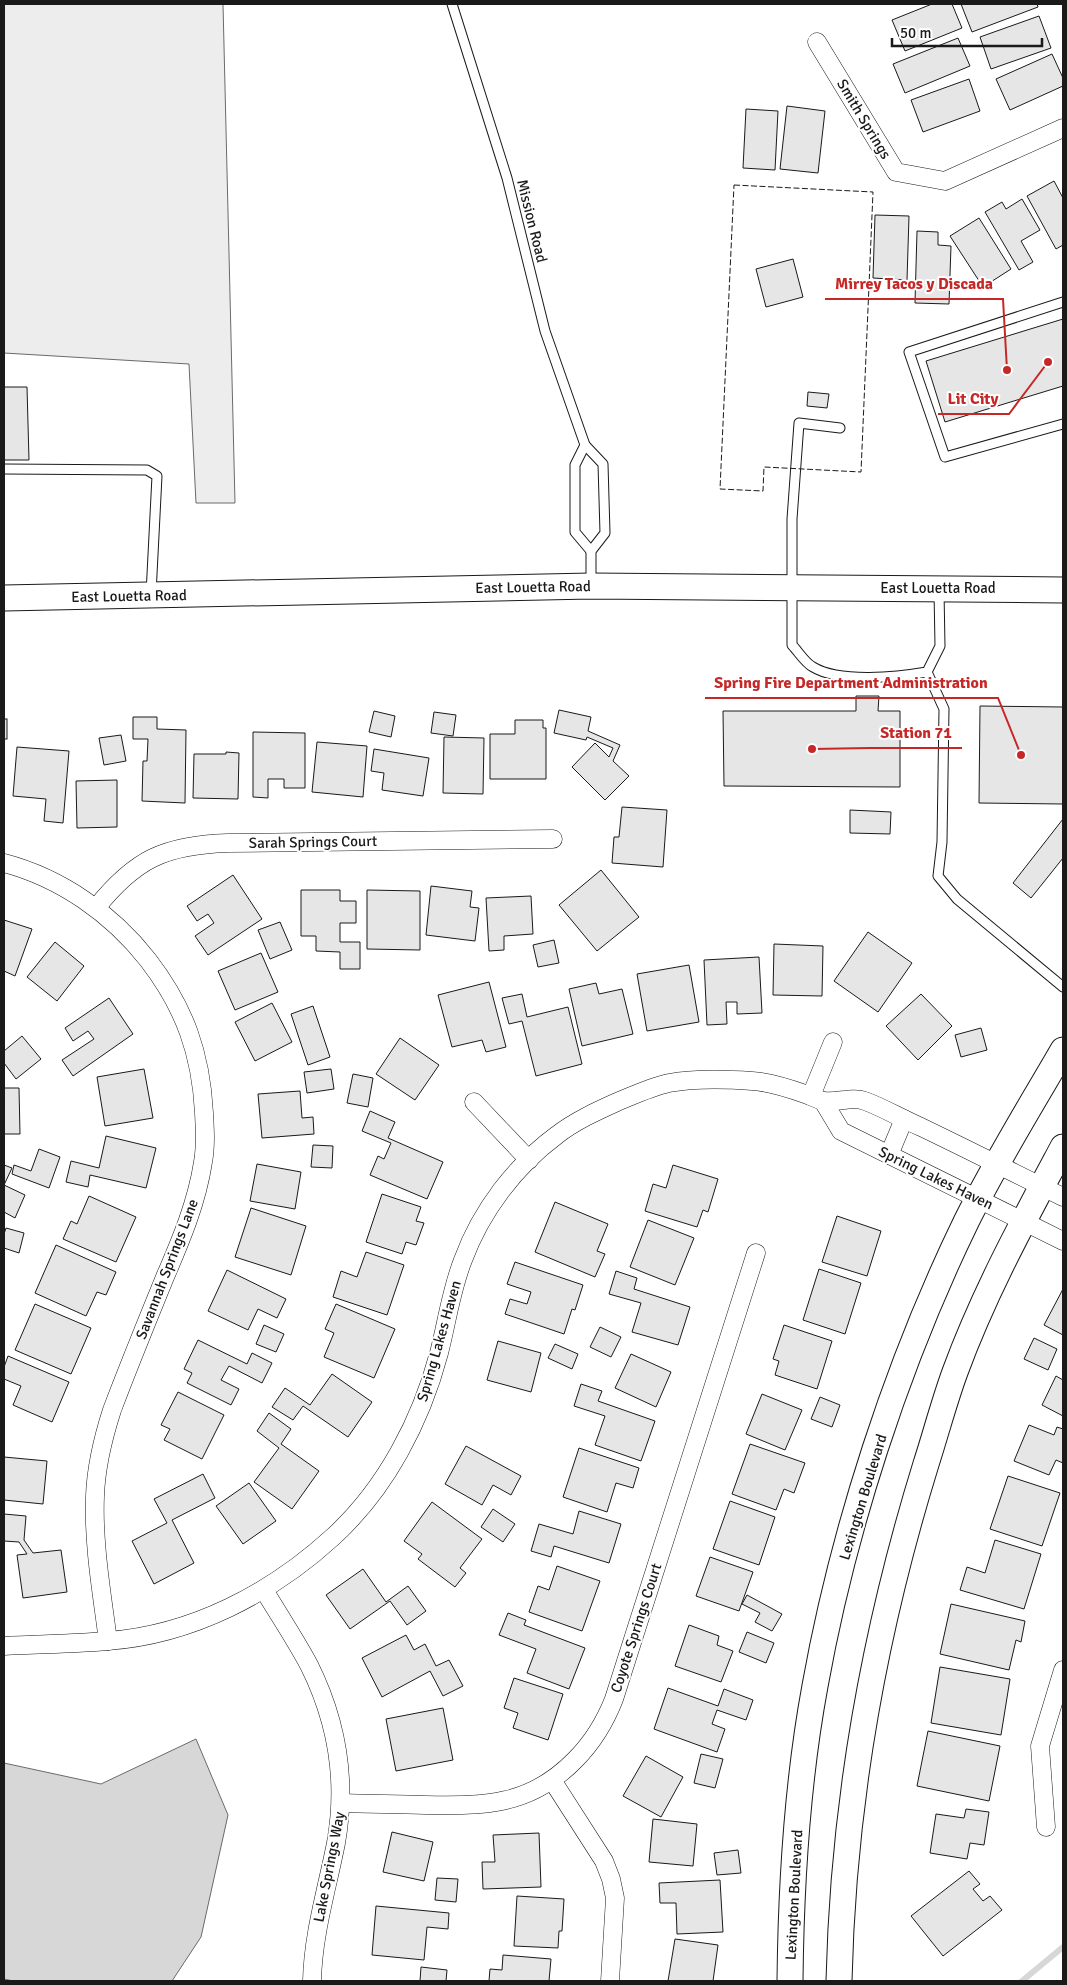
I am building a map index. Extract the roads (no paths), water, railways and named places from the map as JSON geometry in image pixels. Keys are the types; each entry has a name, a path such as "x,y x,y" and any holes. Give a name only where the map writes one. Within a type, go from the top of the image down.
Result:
{"main road":[{"name":"East Louetta Road","path":"4,598 591,586 1063,590"},
{"name":"Lexington Boulevard","path":"790,1981 794,1868 805,1755 815,1685 840,1573 868,1473 902,1372 943,1274 979,1199 1063,1050"},
{"path":"839,1981 844,1868 857,1762 876,1657 898,1561 955,1372 997,1273 1024,1221 1053,1192 1063,1146"}],"street":[{"name":"Smith Springs","path":"817,42 896,172 945,181 1063,128"},
{"name":"Sarah Springs Court","path":"96,908 133,868 166,852 191,845 552,840"},
{"name":"Savannah Springs Lane","path":"4,863 45,877 96,908 138,948 168,989 183,1017 199,1063 202,1085 205,1139 203,1163 193,1204 176,1253 115,1403 101,1449 97,1475 95,1515 108,1641"},
{"path":"817,1098 832,1042"},
{"name":"Spring Lakes Haven","path":"4,1646 108,1641 148,1635 178,1627 231,1607 264,1590 304,1561 336,1534 366,1501 394,1460 417,1417 439,1353 454,1285 463,1259 489,1207 507,1183 542,1147 568,1127 617,1102 663,1084 689,1081 756,1081 817,1098 861,1099 1053,1192"},
{"name":"Spring Lakes Haven","path":"817,1098 841,1132 1063,1241"},
{"path":"474,1102 529,1160"},
{"path":"889,1155 904,1120"},
{"name":"Coyote Springs Court","path":"342,1803 479,1805 517,1797 535,1790 552,1780 569,1766 592,1740 601,1728 614,1700 756,1253"},
{"name":"Lake Springs Way","path":"264,1590 308,1664 326,1707 339,1760 342,1803 315,1941 312,1981"},
{"path":"1046,1827 1040,1746 1063,1670"},
{"path":"552,1780 604,1861 611,1879 616,1898 610,1981"}],"lane":[{"name":"Mission Road","path":"452,4 507,178 544,331 584,445 602,464 605,533 591,551"},
{"path":"1063,302 909,352 945,457 1063,424"},
{"path":"840,428 798,423 792,519 792,645 812,667 839,676 897,677 927,672"},
{"path":"584,445 575,465 575,532 591,551 591,586"},
{"path":"4,469 147,470 157,476 150,595"},
{"path":"927,672 940,646 939,588"},
{"path":"927,672 944,709 942,842 938,876 957,899 1063,987"}],"waterway":[{"path":"1022,1981 1063,1947"}],"place":[{"name":"Lit City","path":"1048,362"},
{"name":"Mirrey Tacos y Discada","path":"1007,370"},
{"name":"Station 71","path":"812,749"},
{"name":"Spring Fire Department Administration","path":"1021,755"}]}
